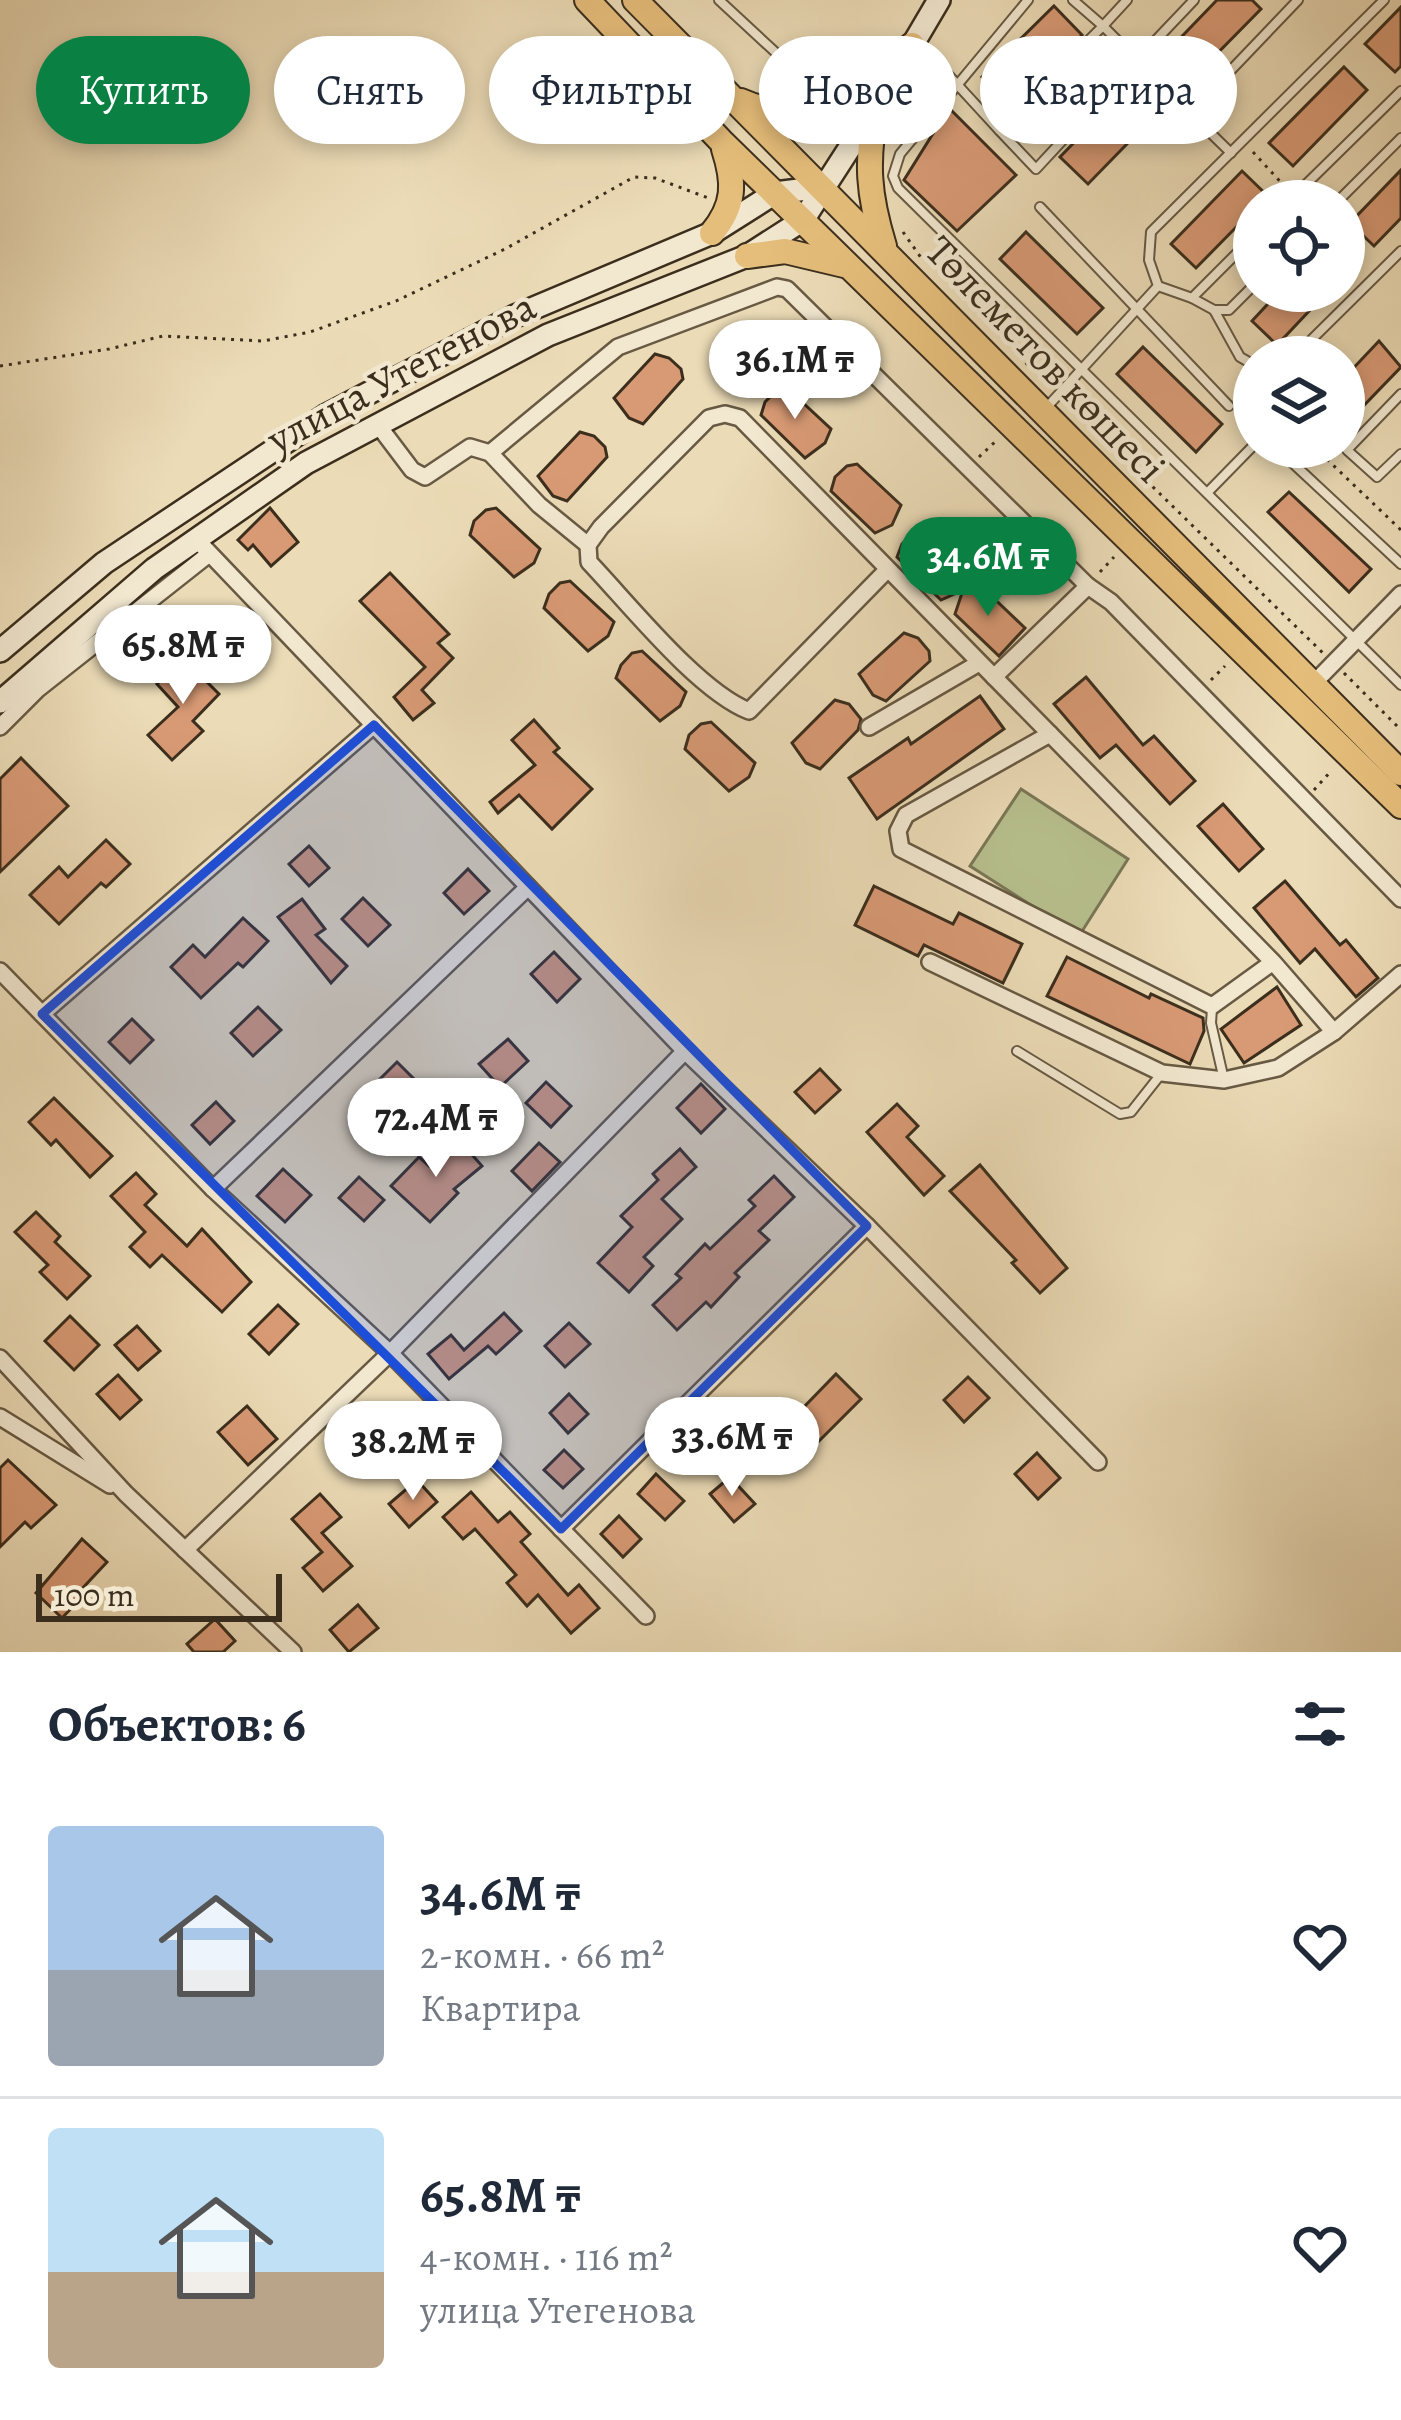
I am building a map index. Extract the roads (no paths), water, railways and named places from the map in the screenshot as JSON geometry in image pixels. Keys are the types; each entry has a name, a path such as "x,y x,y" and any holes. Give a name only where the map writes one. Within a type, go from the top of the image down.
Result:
{"main road":[{"name":"Төлеметов көшесі","path":"587,0 621,36"},
{"name":"Төлеметов көшесі","path":"635,0 669,36"},
{"name":"улица Утегенова","path":"918,36 939,0"},
{"name":"Төлеметов көшесі","path":"735,104 1050,403 1401,773"},
{"path":"712,233 729,206 734,180 722,144"},
{"name":"Төлеметов көшесі","path":"723,144 1401,806"},
{"name":"улица Утегенова","path":"0,702 71,637 202,546 306,463 548,335 747,256 803,220 851,144"},
{"path":"871,144 869,196 885,250"},
{"path":"0,651 104,563 325,416 515,316 712,233 775,193 823,187"},
{"path":"747,256 785,251 816,255 861,274"}],"street":[{"path":"490,453 618,347 777,287 787,289 1088,586 1111,602 1401,899"},
{"path":"888,569 749,711 730,704 683,660 589,562 588,545 601,526 710,418 725,414 747,421 1273,962 1334,1032"},
{"path":"378,424 412,470 425,477 470,447 490,453 539,505 588,545"},
{"path":"0,727 202,546 685,1051 867,1226 1098,1462"},
{"path":"994,677 1088,586"},
{"path":"1313,684 1401,594"},
{"path":"869,727 980,663"},
{"path":"42,1014 374,725"},
{"path":"1050,734 906,815 898,831 901,849 1212,1006 1273,962"},
{"path":"212,1189 528,887"},
{"path":"930,962 1162,1073 1224,1079 1279,1067 1334,1032 1401,974"},
{"path":"0,970 212,1189 390,1353 646,1616"},
{"path":"185,1550 390,1353 685,1051"},
{"path":"561,1529 867,1226"},
{"path":"0,1358 125,1494 293,1652"},
{"path":"0,1418 125,1494"}],"lane":[{"path":"719,0 759,37"},
{"path":"980,108 956,82 1028,0"},
{"path":"1073,0 1112,36"},
{"path":"1092,36 1127,0"},
{"path":"1160,36 1194,0"},
{"path":"1237,64 1298,0"},
{"path":"1158,286 1149,260 1151,232 1384,0"},
{"path":"1314,180 1399,98"},
{"path":"1359,180 1401,138"},
{"path":"908,144 893,176 908,201 1401,685"},
{"path":"1013,144 1036,169 1059,144"},
{"path":"1221,144 1231,154"},
{"path":"1040,207 1229,406"},
{"path":"1315,336 1401,251"},
{"path":"1192,298 1233,257"},
{"path":"1050,403 1158,286"},
{"path":"1158,286 1214,310 1233,305"},
{"path":"1214,310 1233,344"},
{"path":"1401,394 1347,450 1377,477 1401,454"},
{"path":"1207,493 1233,466"},
{"path":"1298,468 1401,564"},
{"path":"1212,1006 1211,1023 1224,1079"},
{"path":"1017,1051 1120,1114 1131,1112 1162,1073"}]}
